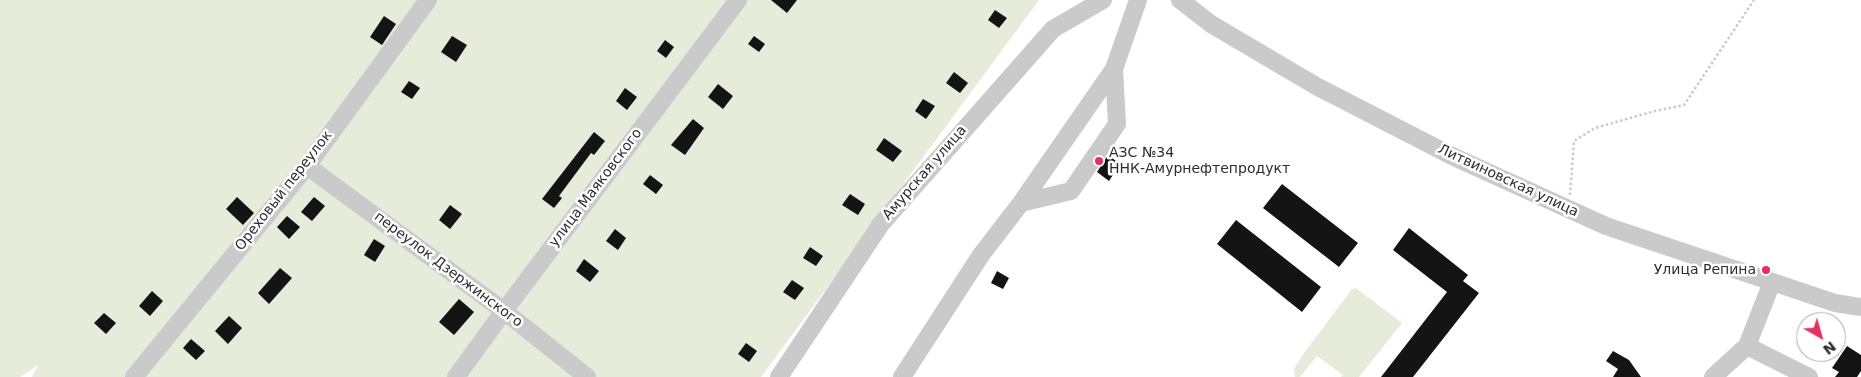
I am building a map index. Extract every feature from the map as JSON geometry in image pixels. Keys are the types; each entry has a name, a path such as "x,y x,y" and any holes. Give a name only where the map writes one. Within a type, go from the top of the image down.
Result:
{"street":[{"name":"Ореховый переулок","path":"134,377 307,166 428,0"},
{"name":"улица Маяковского","path":"456,377 738,0"},
{"name":"Амурская улица","path":"779,377 881,224 1053,29 1104,0"},
{"path":"902,377 981,255 1021,203 1114,69 1138,0"},
{"name":"Литвиновская улица","path":"1180,0 1211,24 1316,86 1452,156 1606,226 1835,303 1861,307"},
{"path":"1021,203 1071,191 1117,124 1114,69"},
{"name":"переулок Дзержинского","path":"307,166 504,311 587,377"},
{"path":"1713,377 1747,346 1772,282"},
{"path":"1747,346 1809,377"}],"path":[{"path":"1569,209 1574,141 1595,128 1684,105 1754,0"}],"green space":[{"path":"0,0 1039,0 761,377 32,377 38,365 20,377 0,377"},
{"path":"1356,288 1402,323 1359,377 1341,377 1343,375 1317,356 1300,377 1295,377 1294,369 1304,353 1352,289"}],"building":[{"path":"771,0 797,0 787,13"},
{"path":"995,10 1007,18 999,28 988,20"},
{"path":"384,16 396,24 382,45 370,37"},
{"path":"452,36 467,45 456,62 441,52"},
{"path":"754,36 765,44 759,52 748,44"},
{"path":"665,40 674,47 666,58 657,51"},
{"path":"954,72 968,83 960,93 946,83"},
{"path":"409,81 420,88 412,99 401,92"},
{"path":"718,84 733,96 723,109 708,97"},
{"path":"625,88 637,97 627,110 616,101"},
{"path":"923,99 935,106 926,119 915,111"},
{"path":"693,119 704,128 685,155 671,145"},
{"path":"594,132 605,141 594,155 591,153 559,196 562,198 554,208 542,199"},
{"path":"884,138 902,151 893,162 876,150"},
{"path":"1108,155 1120,164 1109,181 1097,172"},
{"path":"650,175 663,185 656,194 643,184"},
{"path":"1282,184 1358,243 1339,267 1263,208"},
{"path":"850,194 865,204 858,215 842,205"},
{"path":"237,197 254,213 243,225 226,209"},
{"path":"314,197 325,206 312,221 301,212"},
{"path":"450,205 462,214 450,229 439,220"},
{"path":"287,216 300,227 289,239 277,227"},
{"path":"1236,220 1321,287 1302,312 1217,244"},
{"path":"1409,228 1468,275 1463,281 1479,293 1413,377 1381,377 1447,292 1393,250"},
{"path":"615,229 626,238 618,250 606,241"},
{"path":"374,239 385,246 375,262 364,255"},
{"path":"810,247 823,256 816,266 803,258"},
{"path":"584,259 599,271 590,282 576,271"},
{"path":"280,268 292,278 269,304 258,293"},
{"path":"997,271 1009,278 1003,289 991,283"},
{"path":"792,280 804,288 795,300 783,292"},
{"path":"152,291 163,301 150,316 139,306"},
{"path":"459,299 474,312 454,335 439,322"},
{"path":"104,313 116,323 106,334 94,323"},
{"path":"229,316 242,328 228,344 215,331"},
{"path":"191,339 205,351 196,360 183,348"},
{"path":"746,343 757,351 749,362 738,354"},
{"path":"1847,346 1861,355 1861,371 1857,377 1835,377 1839,372 1832,368 1836,362 1846,362"},
{"path":"1613,351 1629,360 1641,377 1613,377 1618,369 1606,361"}],"place":[{"name":"АЗС №34 ННК-Амурнефтепродукт","path":"1099,161"},
{"name":"Улица Репина","path":"1766,270"}]}
